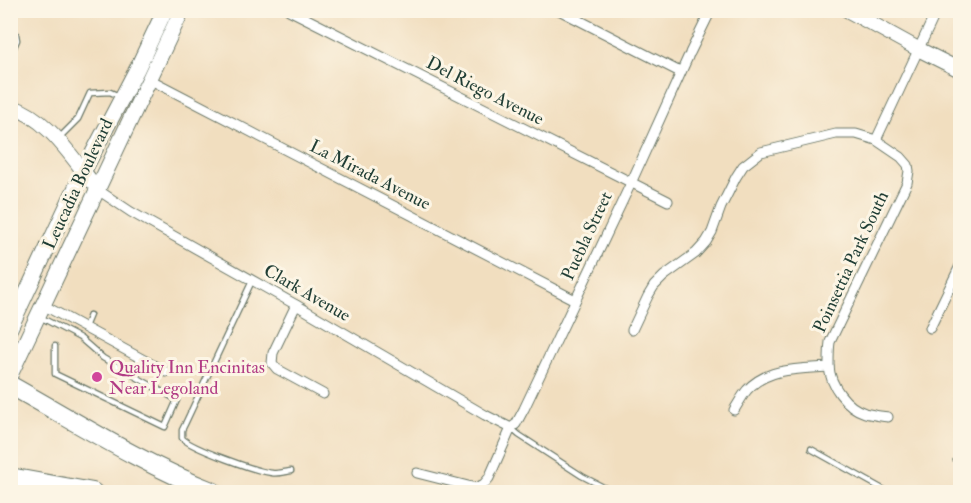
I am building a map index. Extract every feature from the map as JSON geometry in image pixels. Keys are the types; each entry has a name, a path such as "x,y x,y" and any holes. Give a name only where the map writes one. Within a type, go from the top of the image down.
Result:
{"highway":[{"path":"10,385 145,462 214,492"},
{"path":"10,477 93,492"},
{"path":"10,491 20,492"}],"main road":[{"name":"Leucadia Boulevard","path":"10,375 41,310 122,97 165,10"},
{"name":"Leucadia Boulevard","path":"10,328 149,79 182,10"}],"street":[{"name":"Del Riego Avenue","path":"289,10 668,201"},
{"path":"559,10 680,72"},
{"name":"Puebla Street","path":"417,473 476,488 489,478 631,183 680,72 711,10"},
{"path":"847,10 960,70"},
{"path":"632,330 654,286 696,253 706,242 743,166 761,152 836,134 856,134 876,140 937,10"},
{"name":"La Mirada Avenue","path":"149,79 575,300"},
{"path":"10,106 36,118 58,139 90,181"},
{"name":"Poinsettia Park South","path":"876,140 901,157 908,165 907,183 830,342 829,367 832,381 846,402 866,413 888,417"},
{"name":"Clark Avenue","path":"90,181 131,212 512,428"},
{"path":"930,328 960,266"},
{"path":"296,305 273,353 272,363 277,369 323,394"},
{"path":"41,310 85,327 166,372"},
{"path":"734,410 747,390 758,381 778,371 829,367"}],"lane":[{"path":"10,29 16,34 17,40 10,56"},
{"path":"58,139 78,119 90,93 110,92 122,97"},
{"path":"252,281 182,430 182,438 185,442 207,452 254,469 273,474 291,471"},
{"path":"41,310 103,358 177,400 165,427 55,374 55,346"},
{"path":"85,327 90,315"},
{"path":"512,428 564,464 613,492"},
{"path":"811,449 888,492"}],"place":[{"name":"Quality Inn Encinitas Near Legoland","path":"97,377"}]}
